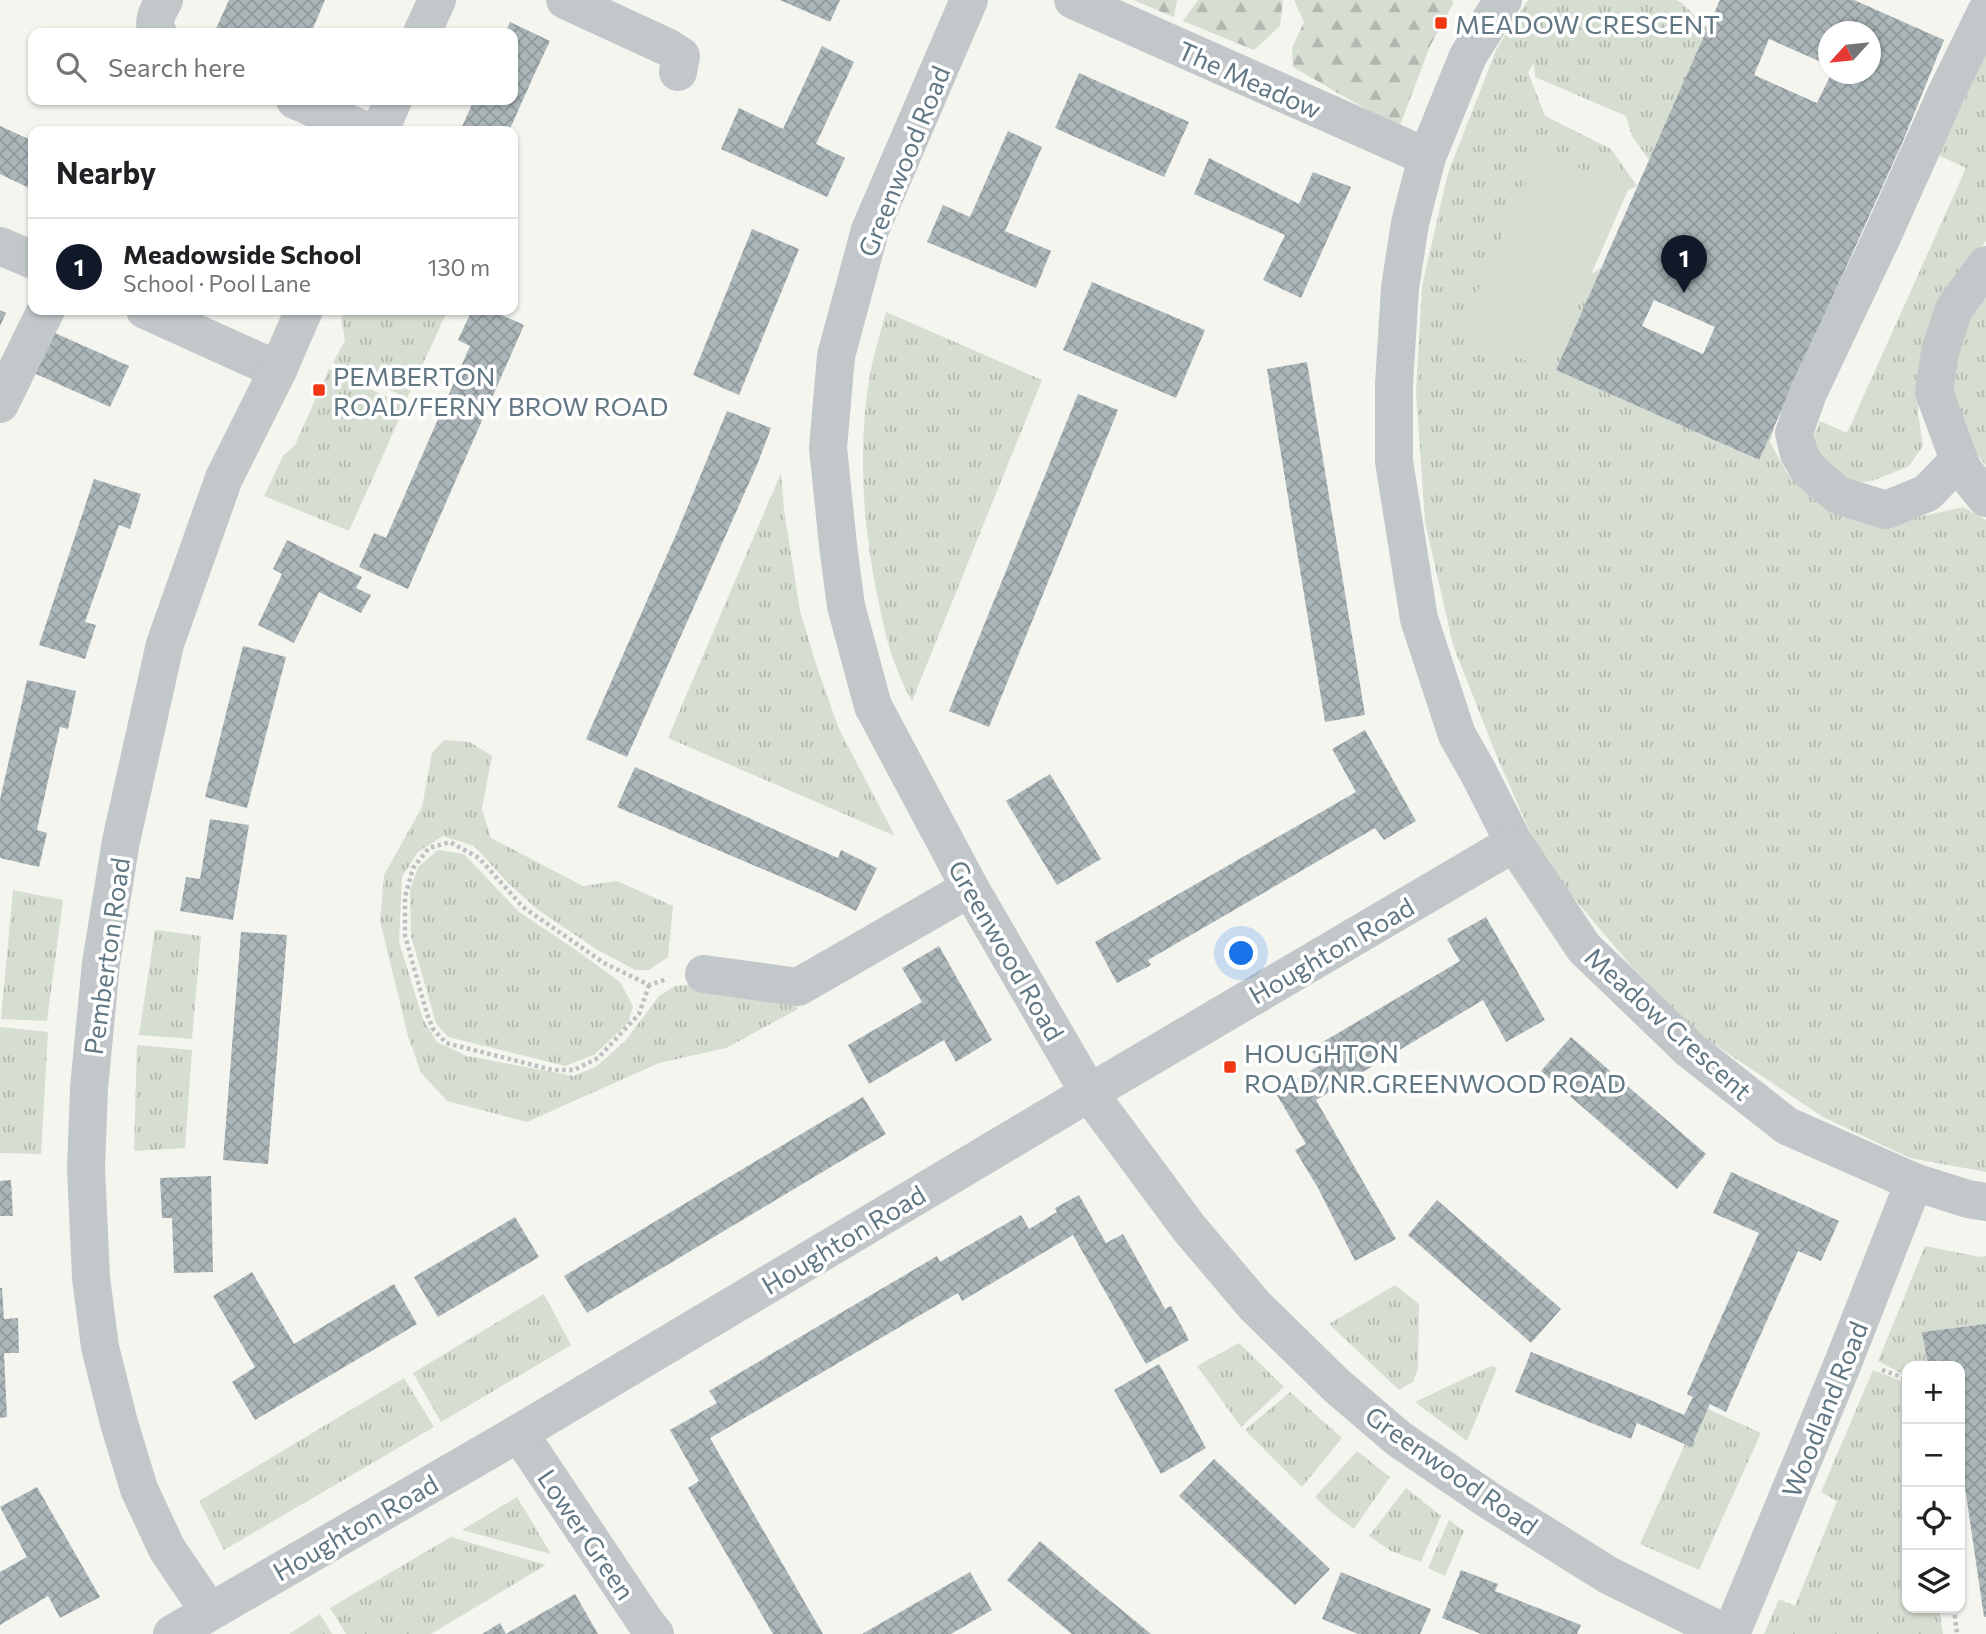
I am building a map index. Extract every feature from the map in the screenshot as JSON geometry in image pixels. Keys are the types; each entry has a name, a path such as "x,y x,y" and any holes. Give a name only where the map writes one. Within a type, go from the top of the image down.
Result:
{"street":[{"path":"155,28 155,17 163,0"},
{"path":"424,28 436,0"},
{"path":"565,0 667,47 681,56 678,72"},
{"name":"Greenwood Road","path":"969,0 870,230 836,356 828,448 846,606 873,706 970,888 1089,1093 1189,1228 1255,1306 1337,1386 1388,1431 1487,1499 1608,1575 1729,1634"},
{"name":"The Meadow","path":"1073,0 1427,157"},
{"name":"Meadow Crescent","path":"1503,0 1468,56 1427,157 1410,223 1400,288 1394,384 1394,461 1419,620 1457,735 1514,843 1584,948 1689,1049 1787,1126 1914,1182 1986,1202"},
{"path":"1959,460 1927,493 1886,510 1838,495 1809,470 1799,454 1794,433 1808,393 1986,12"},
{"path":"306,105 355,126"},
{"path":"382,126 391,105"},
{"path":"0,246 28,258"},
{"path":"1986,265 1954,309 1940,352 1934,391 1964,471 1986,498"},
{"path":"0,404 44,315"},
{"path":"156,315 278,370"},
{"name":"Pemberton Road","path":"209,1611 167,1549 139,1489 100,1347 91,1278 87,1182 89,1088 101,962 121,841 165,644 224,478 278,370 302,315"},
{"name":"Houghton Road","path":"172,1634 519,1433 1514,843"},
{"path":"704,974 798,987 970,888"},
{"name":"Woodland Road","path":"1729,1634 1845,1358 1914,1182"},
{"name":"Lower Green","path":"519,1433 655,1634"}],"path":[{"path":"450,842 479,858 523,907 604,963 649,985 639,1014 598,1058 574,1070 552,1070 446,1043 433,1029 427,1014 405,936 405,897 413,868 429,848 450,842"},
{"path":"1955,1613 1957,1634"}],"green space":[{"path":"1133,0 1177,0 1174,17"},
{"path":"1198,0 1283,0 1280,26 1254,50 1183,21"},
{"path":"1294,0 1454,2 1430,46 1399,128 1293,67 1292,48 1304,22"},
{"path":"1528,0 1676,0 1708,29 1649,160 1632,136 1626,116 1535,77 1534,63 1528,72 1545,116 1611,149 1637,186 1628,190 1540,151 1548,370 1591,274 1601,268 1556,370 1758,460 1775,425 1770,442 1787,473 1834,507 1896,522 1963,507 1986,520 1986,1172 1910,1158 1823,1117 1702,1036 1632,967 1544,863 1497,757 1453,645 1425,522 1416,392 1422,286 1448,173 1497,48"},
{"path":"1986,55 1986,241 1957,277 1920,377 1918,413 1923,446 1909,466 1875,480 1852,484 1815,457 1815,433 1820,421 1847,433 1966,168 1938,155"},
{"path":"1540,150 1628,190 1549,371 1460,331"},
{"path":"1986,272 1986,466 1962,435 1944,389"},
{"path":"886,312 1042,380 912,701 894,662 883,623 872,566 863,479 867,392"},
{"path":"343,315 446,315 407,398 333,363 345,340 341,319"},
{"path":"329,369 405,406 349,531 264,496 283,456 295,445"},
{"path":"781,473 800,611 817,667 839,729 895,836 668,738"},
{"path":"444,740 470,742 492,756 482,809 491,838 583,886 617,881 673,906 668,957 649,970 635,970 596,949 537,909 510,885 474,846 443,836 418,852 402,877 399,942 423,1019 437,1042 467,1056 574,1076 597,1066 625,1041 659,996 675,986 697,984 790,998 798,1009 726,1048 659,1063 527,1122 447,1101 421,1073 408,1036 380,921 384,875 422,807 432,753"},
{"path":"438,850 464,854 519,912 620,982 633,1006 628,1023 594,1055 565,1066 448,1037 436,1023 411,936 410,890 418,867"},
{"path":"13,890 63,900 47,1021 1,1019"},
{"path":"155,930 201,936 192,1039 139,1035"},
{"path":"0,1027 48,1032 41,1154 0,1153"},
{"path":"137,1045 192,1050 185,1148 134,1151"},
{"path":"1925,1246 1986,1256 1986,1324 1922,1332 1927,1361 1902,1361 1902,1374 1878,1361"},
{"path":"1395,1285 1419,1304 1418,1369 1413,1382 1399,1390 1329,1324"},
{"path":"544,1294 571,1345 441,1422 413,1373"},
{"path":"1239,1343 1284,1387 1241,1427 1197,1366"},
{"path":"1491,1366 1497,1368 1467,1441 1415,1402"},
{"path":"1873,1370 1902,1381 1902,1613 1940,1613 1943,1634 1764,1634 1779,1599 1795,1606 1837,1501 1821,1492"},
{"path":"404,1378 434,1427 224,1550 199,1501"},
{"path":"1290,1392 1342,1438 1302,1487 1245,1430"},
{"path":"1708,1409 1761,1433 1699,1570 1640,1544 1685,1444 1691,1447"},
{"path":"1357,1451 1390,1477 1354,1529 1315,1497"},
{"path":"1406,1488 1441,1516 1421,1562 1391,1551 1369,1536"},
{"path":"517,1497 551,1554 462,1530"},
{"path":"1449,1520 1464,1531 1445,1576 1428,1568"},
{"path":"451,1537 546,1565 431,1634 346,1634 330,1608"},
{"path":"320,1614 332,1634 289,1634"}],"building":[{"path":"229,0 325,0 313,28 216,28"},
{"path":"780,0 840,0 830,22"},
{"path":"1720,0 1854,0 1944,40 1903,141 1759,460 1556,370","holes":["1654,300 1715,327 1703,354 1642,326"]},
{"path":"510,22 550,41 511,126 462,126 472,105 518,105 518,28 507,28"},
{"path":"822,46 854,62 816,144 845,158 827,197 721,149 739,108 783,129"},
{"path":"1079,73 1189,122 1164,177 1055,128"},
{"path":"0,126 28,139 28,188 0,174"},
{"path":"1008,131 1042,147 1005,231 1051,251 1036,288 927,242 943,205 970,217"},
{"path":"1209,158 1299,204 1313,172 1351,187 1301,298 1263,280 1285,235 1194,194"},
{"path":"752,229 799,249 739,395 693,375"},
{"path":"1092,282 1205,330 1176,398 1063,350"},
{"path":"0,310 6,313 0,326"},
{"path":"470,315 502,315 524,325 408,589 359,567 374,533 386,538 470,346 458,340"},
{"path":"46,329 129,366 110,407 27,370"},
{"path":"1307,362 1365,715 1325,722 1267,369"},
{"path":"1078,394 1118,410 989,727 949,711"},
{"path":"727,411 771,428 627,757 586,739"},
{"path":"94,479 141,494 130,529 119,525 85,622 96,625 85,659 39,645"},
{"path":"287,540 362,577 356,588 371,595 361,613 319,592 294,643 258,625 282,574 273,569"},
{"path":"243,646 286,657 247,808 205,797"},
{"path":"27,680 76,691 68,729 60,727 37,830 47,833 39,867 0,858 0,800"},
{"path":"1365,730 1416,821 1384,840 1375,828 1148,960 1151,965 1117,983 1095,942 1356,792 1332,749"},
{"path":"635,767 838,858 841,850 877,868 856,911 617,807"},
{"path":"1050,774 1101,859 1057,885 1006,801"},
{"path":"210,819 249,825 233,920 180,911 186,877 200,879"},
{"path":"1486,917 1545,1020 1506,1042 1483,1000 1316,1100 1396,1239 1355,1261 1318,1188 1295,1150 1306,1144 1275,1092 1320,1065 1311,1049 1460,961 1447,939"},
{"path":"241,932 287,935 268,1164 223,1160"},
{"path":"939,946 992,1040 956,1062 944,1040 869,1084 848,1045 922,1002 902,968"},
{"path":"1571,1037 1706,1154 1677,1189 1541,1071"},
{"path":"863,1097 886,1134 587,1313 564,1276"},
{"path":"1731,1172 1839,1221 1821,1261 1798,1251 1726,1412 1710,1404 1691,1447 1637,1423 1631,1439 1515,1392 1531,1352 1684,1415 1693,1397 1687,1394 1759,1233 1713,1213"},
{"path":"211,1176 213,1272 174,1273 172,1218 162,1218 160,1178"},
{"path":"11,1180 13,1216 0,1216 0,1181"},
{"path":"1079,1195 1106,1243 1123,1234 1165,1309 1171,1306 1189,1340 1146,1364 1073,1235 962,1301 958,1293 710,1438 823,1634 773,1634 688,1488 699,1481 670,1430 717,1403 709,1391 937,1256 940,1262 1021,1215 1029,1229 1057,1212 1055,1208"},
{"path":"1437,1200 1561,1309 1531,1343 1408,1235"},
{"path":"515,1217 539,1257 438,1317 414,1277"},
{"path":"252,1272 294,1344 394,1284 417,1324 255,1420 232,1382 255,1367 213,1296"},
{"path":"0,1288 4,1319 18,1318 19,1353 4,1353 7,1417 0,1418"},
{"path":"1986,1324 1986,1617 1965,1487 1965,1361 1927,1361 1922,1332"},
{"path":"1159,1364 1206,1448 1161,1474 1114,1390"},
{"path":"1214,1459 1330,1569 1295,1605 1179,1496"},
{"path":"37,1487 100,1597 60,1618 48,1596 0,1625 0,1572 27,1557 0,1507"},
{"path":"1040,1541 1151,1634 1072,1634 1007,1580"},
{"path":"1461,1570 1498,1584 1495,1591 1581,1625 1577,1634 1481,1634 1442,1618"},
{"path":"970,1572 992,1610 951,1634 862,1634"},
{"path":"1341,1572 1431,1609 1420,1634 1358,1634 1322,1619"},
{"path":"575,1594 598,1634 506,1634"},
{"path":"500,1623 506,1634 482,1634"}],"place":[{"name":"MEADOW CRESCENT","path":"1441,23"},
{"name":"Meadowside School","path":"1684,293"},
{"name":"PEMBERTON ROAD/FERNY BROW ROAD","path":"319,390"},
{"name":"HOUGHTON ROAD/NR.GREENWOOD ROAD","path":"1230,1067"}]}
